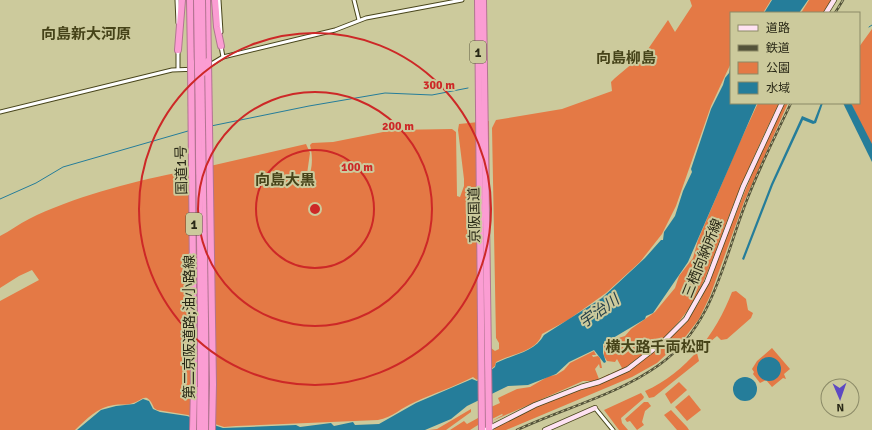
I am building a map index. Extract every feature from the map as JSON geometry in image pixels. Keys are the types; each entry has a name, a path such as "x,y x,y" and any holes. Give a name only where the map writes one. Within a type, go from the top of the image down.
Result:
{"highway":[{"path":"178,50 182,0"},
{"name":"国道1号","path":"190,0 193,171 194,430"},
{"name":"1","path":"197,0 201,79"},
{"name":"1","path":"201,79 202,0"},
{"name":"国道1号","path":"207,0 213,384 212,430"},
{"path":"215,0 217,31 221,46"},
{"name":"京阪国道","path":"478,0 486,428"},
{"name":"京阪国道","path":"481,104 483,0"},
{"name":"第二京阪道路;油小路線","path":"200,430 201,79"},
{"name":"第二京阪道路;油小路線","path":"201,79 206,260 205,430"}],"main road":[{"path":"826,12 833,0"},
{"name":"三栖向納所線","path":"486,428 535,405 581,387 600,382 628,369 664,341 686,319 707,282 743,187 782,104"},
{"path":"545,430 595,408"}],"street":[{"path":"177,0 178,69"},
{"path":"219,0 221,46 223,57"},
{"path":"354,0 359,20"},
{"path":"0,112 178,69 196,70 211,66 223,57 335,30 359,20 462,0"},
{"path":"595,408 613,430"}],"green space":[{"path":"690,0 771,0 764,12 730,12 730,65 711,106 676,206 662,234 640,262 606,293 568,320 542,334 535,345 529,349 496,362 495,366 477,380 473,377 410,404 388,417 378,420 224,427 188,415 157,410 154,408 149,399 144,398 130,404 114,405 102,408 75,430 0,430 0,301 39,280 32,270 0,288 0,236 45,211 101,192 176,173 178,174 181,185 182,175 184,172 306,144 310,153 306,181 311,169 312,154 310,145 312,143 333,142 393,130 452,129 456,132 457,196 460,197 464,186 464,179 458,130 459,124 489,121 491,348 495,351 499,349 499,343 496,338 492,128 496,120 562,109 612,91 611,82 646,52 668,20 675,32 692,6"},
{"path":"809,0 832,0 825,12 802,12"},
{"path":"872,29 872,147 851,104 860,104 860,46"},
{"path":"758,104 779,104 761,140 695,299 686,313 665,337 640,358 613,375 612,373 622,368 617,359 615,362 607,361 604,356 604,346 615,339 625,336 631,329 655,312 675,288 679,276 693,258 698,240"},
{"path":"784,104 788,104 744,202 710,296 699,319 686,336 657,363 632,377 506,430 494,430 495,428 540,405 623,374 661,346 686,323 701,299 759,157"},
{"path":"736,291 746,299 748,310 753,313 751,318 727,339 721,340 717,336 697,353 699,361 654,397 649,398 645,391 674,374 698,350 717,323 732,292"},
{"path":"772,348 790,369 784,374 786,379 783,378 772,387 766,380 760,383 753,374 754,372 752,369 757,361"},
{"path":"594,351 596,355 592,355 593,357 598,356 600,358 602,368 600,368 599,364 595,369 599,379 609,374 610,376 596,381 583,381 492,421 503,415 502,414 492,419 491,407 500,403 498,398 517,389 530,387 549,376 556,375 564,370 570,363"},
{"path":"679,382 687,390 671,404 665,394"},
{"path":"641,393 644,397 643,399 621,418 622,423 628,430 619,430 604,410"},
{"path":"689,395 701,410 687,421 675,407"},
{"path":"644,402 648,402 651,406 645,411 642,422 644,425 637,430 630,421 627,422 625,419"},
{"path":"471,409 471,412 446,430 429,430 437,429"},
{"path":"671,410 689,430 677,430 664,415"},
{"path":"478,418 478,425 470,430 450,430 464,421 467,424"}],"water":[{"path":"772,0 808,0 800,12 765,12"},
{"name":"宇治川","path":"730,69 730,104 757,104 688,262 653,313 603,344 603,353 606,362 604,363 594,350 569,362 556,374 528,385 508,386 467,406 451,419 425,430 77,430 101,410 116,406 134,404 143,399 149,401 153,409 160,412 187,416 223,428 296,425 300,427 331,423 334,426 353,422 355,425 379,424 416,403 472,379 477,381 495,367 496,363 529,349 540,341 544,335 602,298 645,258 661,240 663,240 664,232 675,216 683,191 692,172 691,169 711,109 725,78"},
{"path":"821,104 823,104 816,123 813,124 803,120 773,185 744,260 742,259 771,184 802,116 814,121"},
{"path":"843,104 852,104 872,144 872,162"},
{"path":"769,357 777,361 781,369 777,377 769,381 761,377 757,369 761,361"},
{"path":"745,377 750,378 756,384 756,394 750,400 745,401 740,400 734,394 733,389 734,384 740,378"}],"waterway":[{"path":"211,126 309,106 385,93 432,95 468,88"},
{"path":"0,199 36,183 63,167 188,131"}],"railway":[{"path":"836,12 843,0"},
{"path":"517,430 626,385 643,376 677,350 692,332 704,313 714,292 750,192 791,104"}],"district":[{"name":"向島新大河原","path":"86,34"},
{"name":"向島柳島","path":"626,58"},
{"name":"向島大黒","path":"285,180"},
{"name":"横大路千両松町","path":"658,347"}]}
